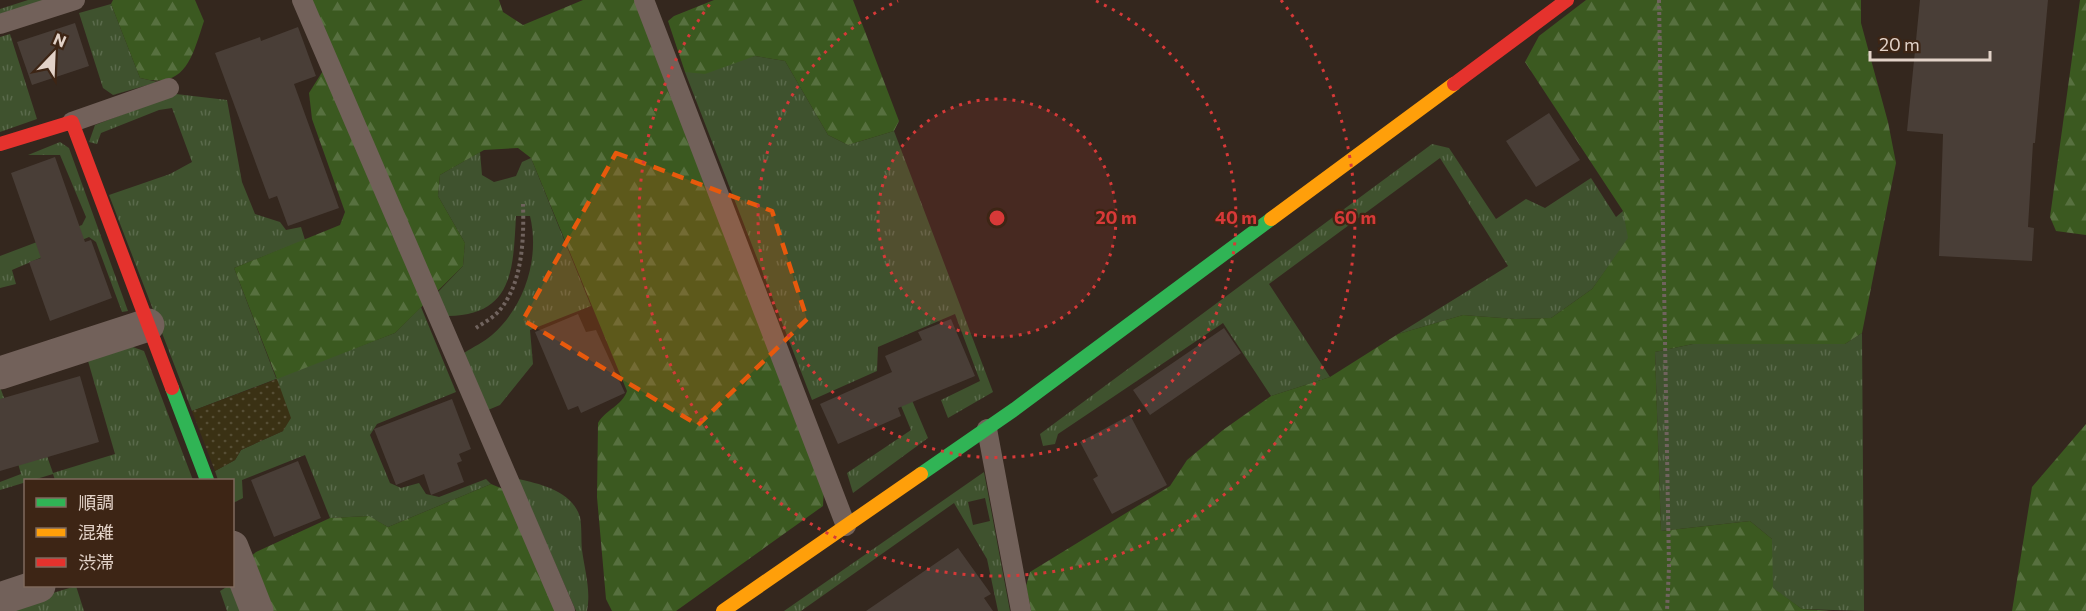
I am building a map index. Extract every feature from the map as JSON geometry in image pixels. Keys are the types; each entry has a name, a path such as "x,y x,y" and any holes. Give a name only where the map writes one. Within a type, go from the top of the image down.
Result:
{"street":[{"path":"723,611 987,429 1567,0"},
{"path":"0,144 72,122 207,479"},
{"path":"0,373 148,325"},
{"path":"234,552 257,611"},
{"path":"0,598 33,587"}],"lane":[{"path":"0,24 75,0"},
{"path":"303,0 565,611"},
{"path":"644,0 846,526"},
{"path":"72,122 169,88"},
{"path":"987,429 1021,611"}],"path":[{"path":"1659,0 1669,567 1667,611"},
{"path":"446,337 477,328 499,311 515,281 520,261 524,233 523,204"}],"highlighted area":[{"path":"616,153 772,211 807,319 698,425 523,320"}],"green space":[{"path":"28,0 49,0 0,16 0,9"},
{"path":"113,0 195,0 204,21 191,58 185,68 168,79 140,78 111,4"},
{"path":"307,0 499,0 503,12 523,25 583,0 638,0 824,486 823,506 676,611 612,611 606,599 597,497 598,423 625,396 627,391 531,158 518,148 484,150 440,175 438,196 465,243 463,266 395,333 277,379 234,268 340,225 345,212 312,119 309,93 331,58"},
{"path":"714,0 853,0 899,121 894,131 848,145 828,135 785,61 755,56 705,74 685,72 668,21 674,16"},
{"path":"1586,0 1861,0 1861,23 1888,122 1896,163 1862,333 1845,344 1693,344 1655,352 1661,531 1750,521 1772,539 1773,588 1802,609 1833,611 1031,611 1026,586 1030,572 1170,486 1187,460 1223,430 1271,396 1330,377 1398,334 1463,315 1515,319 1551,318 1592,289 1628,238 1623,211 1525,62 1539,36"},
{"path":"2080,0 2086,0 2086,235 2056,231 2050,217"},
{"path":"111,4 140,78 158,82 113,95 103,88 79,13"},
{"path":"10,34 37,119 0,132 0,37"},
{"path":"755,56 785,61 828,135 848,145 894,131 993,392 948,418 941,400 980,381 955,314 878,347 877,371 812,400 685,72"},
{"path":"176,94 227,100 242,182 255,214 280,222 286,230 301,227 305,240 234,268 276,378 395,333 421,307 456,392 377,424 370,435 390,483 401,488 419,483 426,494 439,497 486,479 491,484 388,527 368,516 330,518 305,455 242,480 243,498 234,502 234,479 218,479 215,471 235,460 241,450 283,431 276,379 192,411 109,195 170,174 192,162 172,108 159,110 101,133 97,144 89,142 95,125"},
{"path":"60,142 69,148 128,311 122,312 96,242 89,237 12,270 16,284 0,288 0,256 82,225 86,217 60,155 28,155"},
{"path":"1432,144 1449,148 1496,219 1526,199 1545,208 1591,178 1616,217 1623,211 1629,238 1592,289 1551,318 1515,319 1463,315 1398,334 1508,266 1440,158 1269,284 1330,377 1271,396 1223,323 1058,434 1055,444 1043,446 1040,434"},
{"path":"480,152 482,175 494,182 516,176 522,162 531,158 591,306 530,330 533,364 500,405 488,410 464,353 492,335 504,323 521,296 531,264 533,232 530,216 516,216 511,270 498,298 486,307 470,314 448,316 438,292 463,266 465,243 438,196 440,175"},
{"path":"1862,333 1864,611 1802,609 1772,588 1772,539 1750,521 1661,531 1655,352 1693,344 1845,344"},
{"path":"130,346 144,351 193,479 55,479 53,474 36,479 24,479 24,483 0,490 0,482 21,474 0,400 0,387 13,422 35,422 53,473 115,454 88,361"},
{"path":"911,398 928,438 853,493 847,473 911,430 899,401"},
{"path":"2086,424 2086,611 2012,611 2032,487"},
{"path":"984,472 1010,611 998,611 987,559 954,503 801,611 784,611","holes":["985,498 990,521 973,525 968,502"]},
{"path":"518,479 555,490 576,508 581,521 582,550 588,588 587,611 576,611"},
{"path":"491,484 503,489 558,611 268,611 248,559 256,552 330,518 369,516 388,527"},
{"path":"76,587 84,611 0,611 0,609"},
{"path":"226,587 233,587 245,611 227,611 220,591"}],"sand":[{"path":"277,379 291,418 283,431 241,450 235,460 215,471 192,411"}],"building":[{"path":"1920,0 2048,0 2035,143 2033,143 2028,227 2034,228 2032,261 1939,256 1943,134 1907,131"},
{"path":"75,23 89,66 32,85 17,42"},
{"path":"298,27 316,76 294,84 339,208 288,226 277,196 269,199 215,53 260,37 261,41"},
{"path":"1549,113 1580,160 1536,187 1506,141"},
{"path":"55,157 85,242 91,240 112,298 50,321 29,262 41,258 11,173"},
{"path":"578,314 586,332 596,330 625,393 581,413 578,406 568,410 535,332"},
{"path":"951,319 975,376 898,408 901,416 838,444 820,404 892,372 885,356 922,340 918,332"},
{"path":"1224,328 1241,353 1150,415 1133,390"},
{"path":"80,376 99,442 0,471 0,399"},
{"path":"452,399 471,449 459,454 462,461 457,463 464,482 431,495 424,474 396,485 374,429"},
{"path":"1130,415 1167,485 1112,514 1093,479 1098,476 1080,442"},
{"path":"298,461 321,518 274,537 251,480"},
{"path":"958,548 991,594 984,598 993,611 866,611"}],"traffic: fast":[{"path":"921,474 1015,409 1271,219"},
{"path":"172,388 207,479"}],"traffic: slow":[{"path":"1271,219 1454,84"},
{"path":"723,611 921,474"}],"traffic: jam":[{"path":"1454,84 1567,0"},
{"path":"0,144 72,122 172,388"}]}
